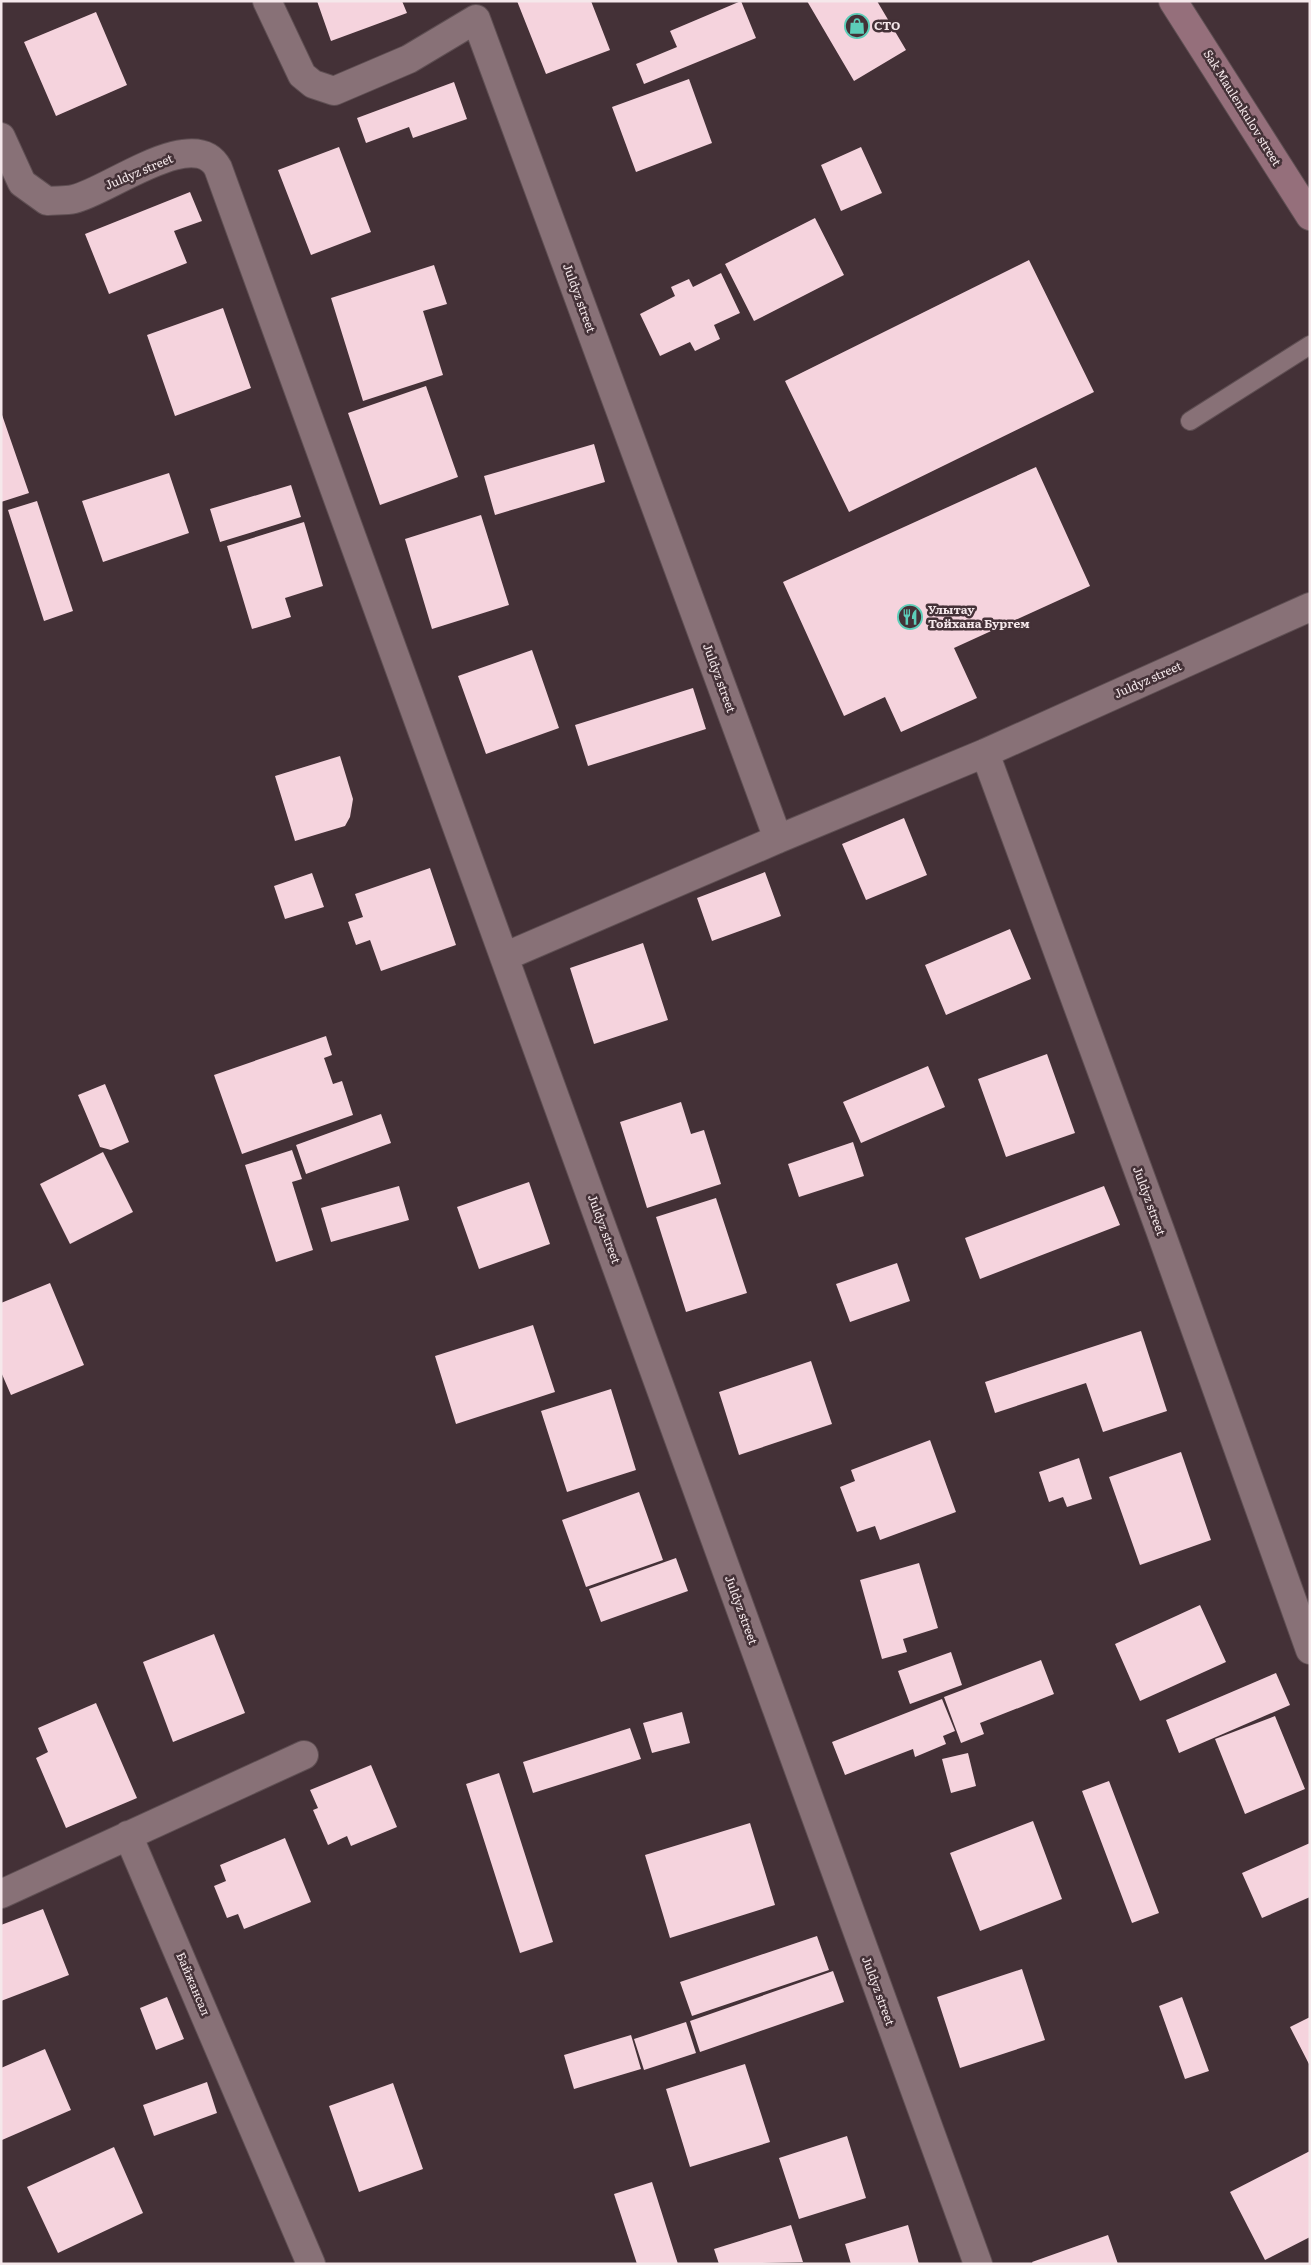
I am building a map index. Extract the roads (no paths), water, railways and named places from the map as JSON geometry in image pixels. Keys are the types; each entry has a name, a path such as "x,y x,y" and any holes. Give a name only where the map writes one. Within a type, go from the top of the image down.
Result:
{"main road":[{"name":"Sak Maulenkulov street","path":"1173,1 1310,216"}],"street":[{"name":"Juldyz street","path":"267,1 302,75 313,84 334,91 409,59 476,19 778,839"},
{"name":"Juldyz street","path":"1,137 22,183 47,201 75,199 162,160 182,154 193,152 213,159 978,2264"},
{"name":"Juldyz street","path":"504,957 778,839 986,753 1310,607"},
{"name":"Juldyz street","path":"986,753 1310,1650"},
{"path":"1,1894 304,1755"},
{"name":"Байжансал","path":"128,1835 311,2264"}],"lane":[{"path":"1190,421 1310,345"}],"place":[{"name":"СТО","path":"857,26"},
{"name":"Улытау Тойхана Бургем","path":"910,617"}]}
